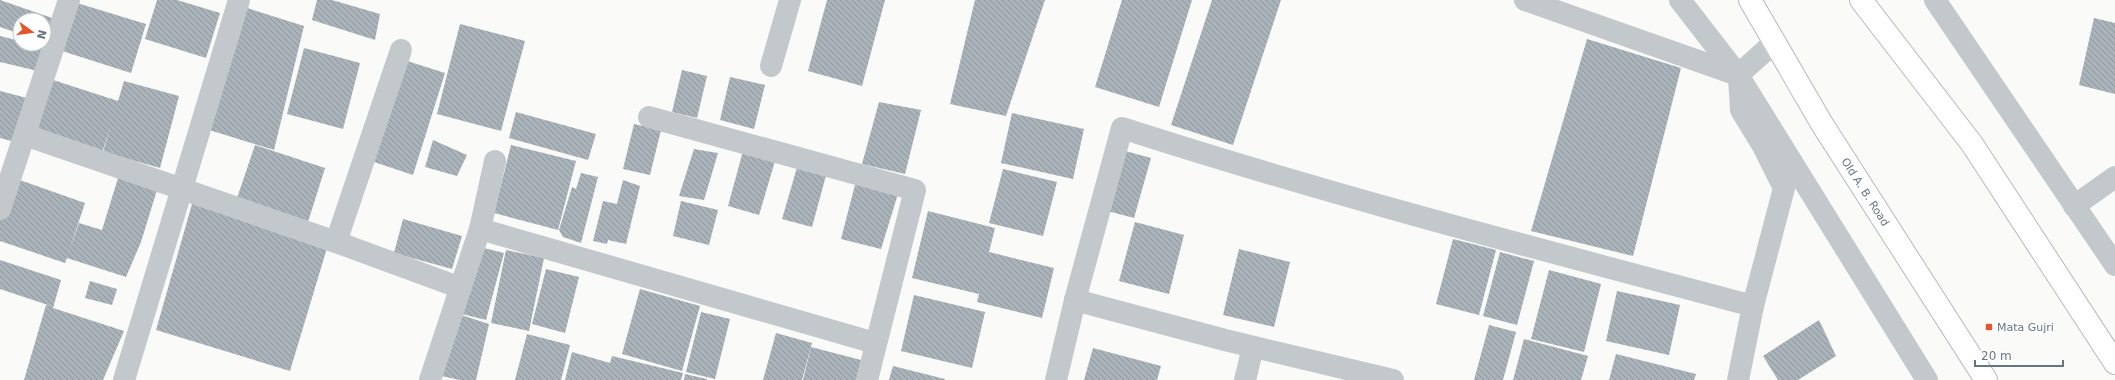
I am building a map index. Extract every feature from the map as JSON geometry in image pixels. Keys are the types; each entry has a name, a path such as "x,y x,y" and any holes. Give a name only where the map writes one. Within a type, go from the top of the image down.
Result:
{"main road":[{"name":"Old A. B. Road","path":"1750,0 1822,124 1986,380"},
{"path":"1862,0 1972,144 2115,363"}],"street":[{"path":"0,209 69,0"},
{"path":"124,380 239,0"},
{"path":"771,66 790,0"},
{"path":"1525,0 1738,75"},
{"path":"1680,0 1738,75 1927,380"},
{"path":"1935,0 2115,265"},
{"path":"1738,75 1774,42"},
{"path":"336,242 401,50"},
{"path":"1738,75 1741,110 1763,146 1784,188 1753,306 1738,380"},
{"path":"649,117 915,190 875,343 867,380"},
{"path":"1056,380 1075,300 1122,128 1217,159 1419,218 1753,306"},
{"path":"25,135 336,242 461,288"},
{"path":"430,380 480,229 495,161"},
{"path":"2074,206 2115,178"},
{"path":"480,229 875,343"},
{"path":"1075,300 1253,347 1393,380"},
{"path":"1245,380 1253,347"}],"building":[{"path":"0,0 35,12 12,12 12,31 0,27"},
{"path":"157,0 177,0 220,13 206,58 145,39"},
{"path":"317,0 332,0 380,14 375,40 312,20"},
{"path":"827,0 885,0 862,86 808,71"},
{"path":"975,0 1045,0 1006,116 950,104"},
{"path":"1122,0 1192,0 1159,107 1095,87"},
{"path":"1212,0 1281,0 1233,145 1171,125"},
{"path":"77,3 146,24 131,73 62,51"},
{"path":"244,7 304,26 274,150 206,129"},
{"path":"52,18 55,19 52,26"},
{"path":"2094,18 2115,23 2115,94 2079,85"},
{"path":"460,24 525,41 501,131 437,114"},
{"path":"0,36 12,39 12,52 44,52 38,71 0,62"},
{"path":"1587,39 1681,68 1633,256 1531,231"},
{"path":"304,48 360,63 343,129 287,114"},
{"path":"404,60 445,73 413,175 371,161"},
{"path":"682,70 707,76 697,118 672,112"},
{"path":"730,77 765,85 754,129 720,120"},
{"path":"50,79 118,101 124,81 179,96 160,168 103,152 111,125 102,153 33,131"},
{"path":"0,91 31,99 19,143 0,138"},
{"path":"879,102 921,110 905,174 862,164"},
{"path":"516,112 596,134 588,160 509,138"},
{"path":"1012,113 1084,129 1073,179 1001,163"},
{"path":"634,124 661,130 650,175 623,169"},
{"path":"433,140 467,155 457,176 425,167"},
{"path":"255,145 325,168 308,222 237,198"},
{"path":"511,145 576,161 558,230 494,213"},
{"path":"694,149 718,153 704,200 679,196"},
{"path":"1118,149 1151,158 1134,218 1100,209"},
{"path":"743,151 775,161 759,215 728,206"},
{"path":"798,164 827,172 812,227 782,219"},
{"path":"1003,169 1057,182 1043,236 989,223"},
{"path":"581,173 598,177 581,243 563,237 559,230 572,187 576,189"},
{"path":"14,178 85,203 68,254 79,223 102,230 118,178 157,190 141,242 126,277 67,258 65,263 0,241 0,220"},
{"path":"623,180 640,186 626,244 608,240 607,244 593,241 603,201 617,204"},
{"path":"856,181 898,194 881,249 841,239"},
{"path":"681,201 718,210 709,245 673,236"},
{"path":"192,204 327,248 290,371 156,330"},
{"path":"928,211 995,228 989,252 1054,268 1042,318 977,302 979,294 912,278"},
{"path":"403,219 462,236 452,269 394,253"},
{"path":"1135,222 1184,235 1169,294 1119,281"},
{"path":"1453,239 1496,250 1479,315 1436,304"},
{"path":"476,246 504,253 486,320 458,313"},
{"path":"1239,249 1290,262 1274,327 1223,315"},
{"path":"506,250 544,258 529,331 491,323"},
{"path":"1500,252 1534,261 1517,325 1483,316"},
{"path":"0,260 61,280 53,308 124,331 103,380 24,380 46,305 51,306 0,289"},
{"path":"546,269 579,277 565,333 532,324"},
{"path":"1549,270 1601,284 1584,352 1531,339"},
{"path":"90,281 117,289 112,305 85,298"},
{"path":"640,289 700,306 682,371 622,354"},
{"path":"1617,291 1680,305 1669,355 1606,341"},
{"path":"914,295 985,312 972,368 901,351"},
{"path":"701,312 730,319 715,379 686,372"},
{"path":"455,313 489,324 476,380 460,380 437,375"},
{"path":"1819,320 1836,356 1798,380 1778,380 1763,356"},
{"path":"1489,325 1516,332 1503,380 1474,380"},
{"path":"776,333 812,343 802,380 763,380"},
{"path":"527,334 570,345 561,380 515,380"},
{"path":"1524,339 1588,356 1581,380 1513,380"},
{"path":"811,347 861,360 856,380 803,380"},
{"path":"1093,348 1161,366 1157,380 1084,380"},
{"path":"572,352 610,363 612,356 683,373 681,380 565,380"},
{"path":"1616,354 1696,374 1694,380 1609,380"},
{"path":"893,366 945,379 945,380 889,380"},
{"path":"685,374 707,379 707,380 684,380"}],"place":[{"name":"Mata Gujri","path":"1989,327"}]}
